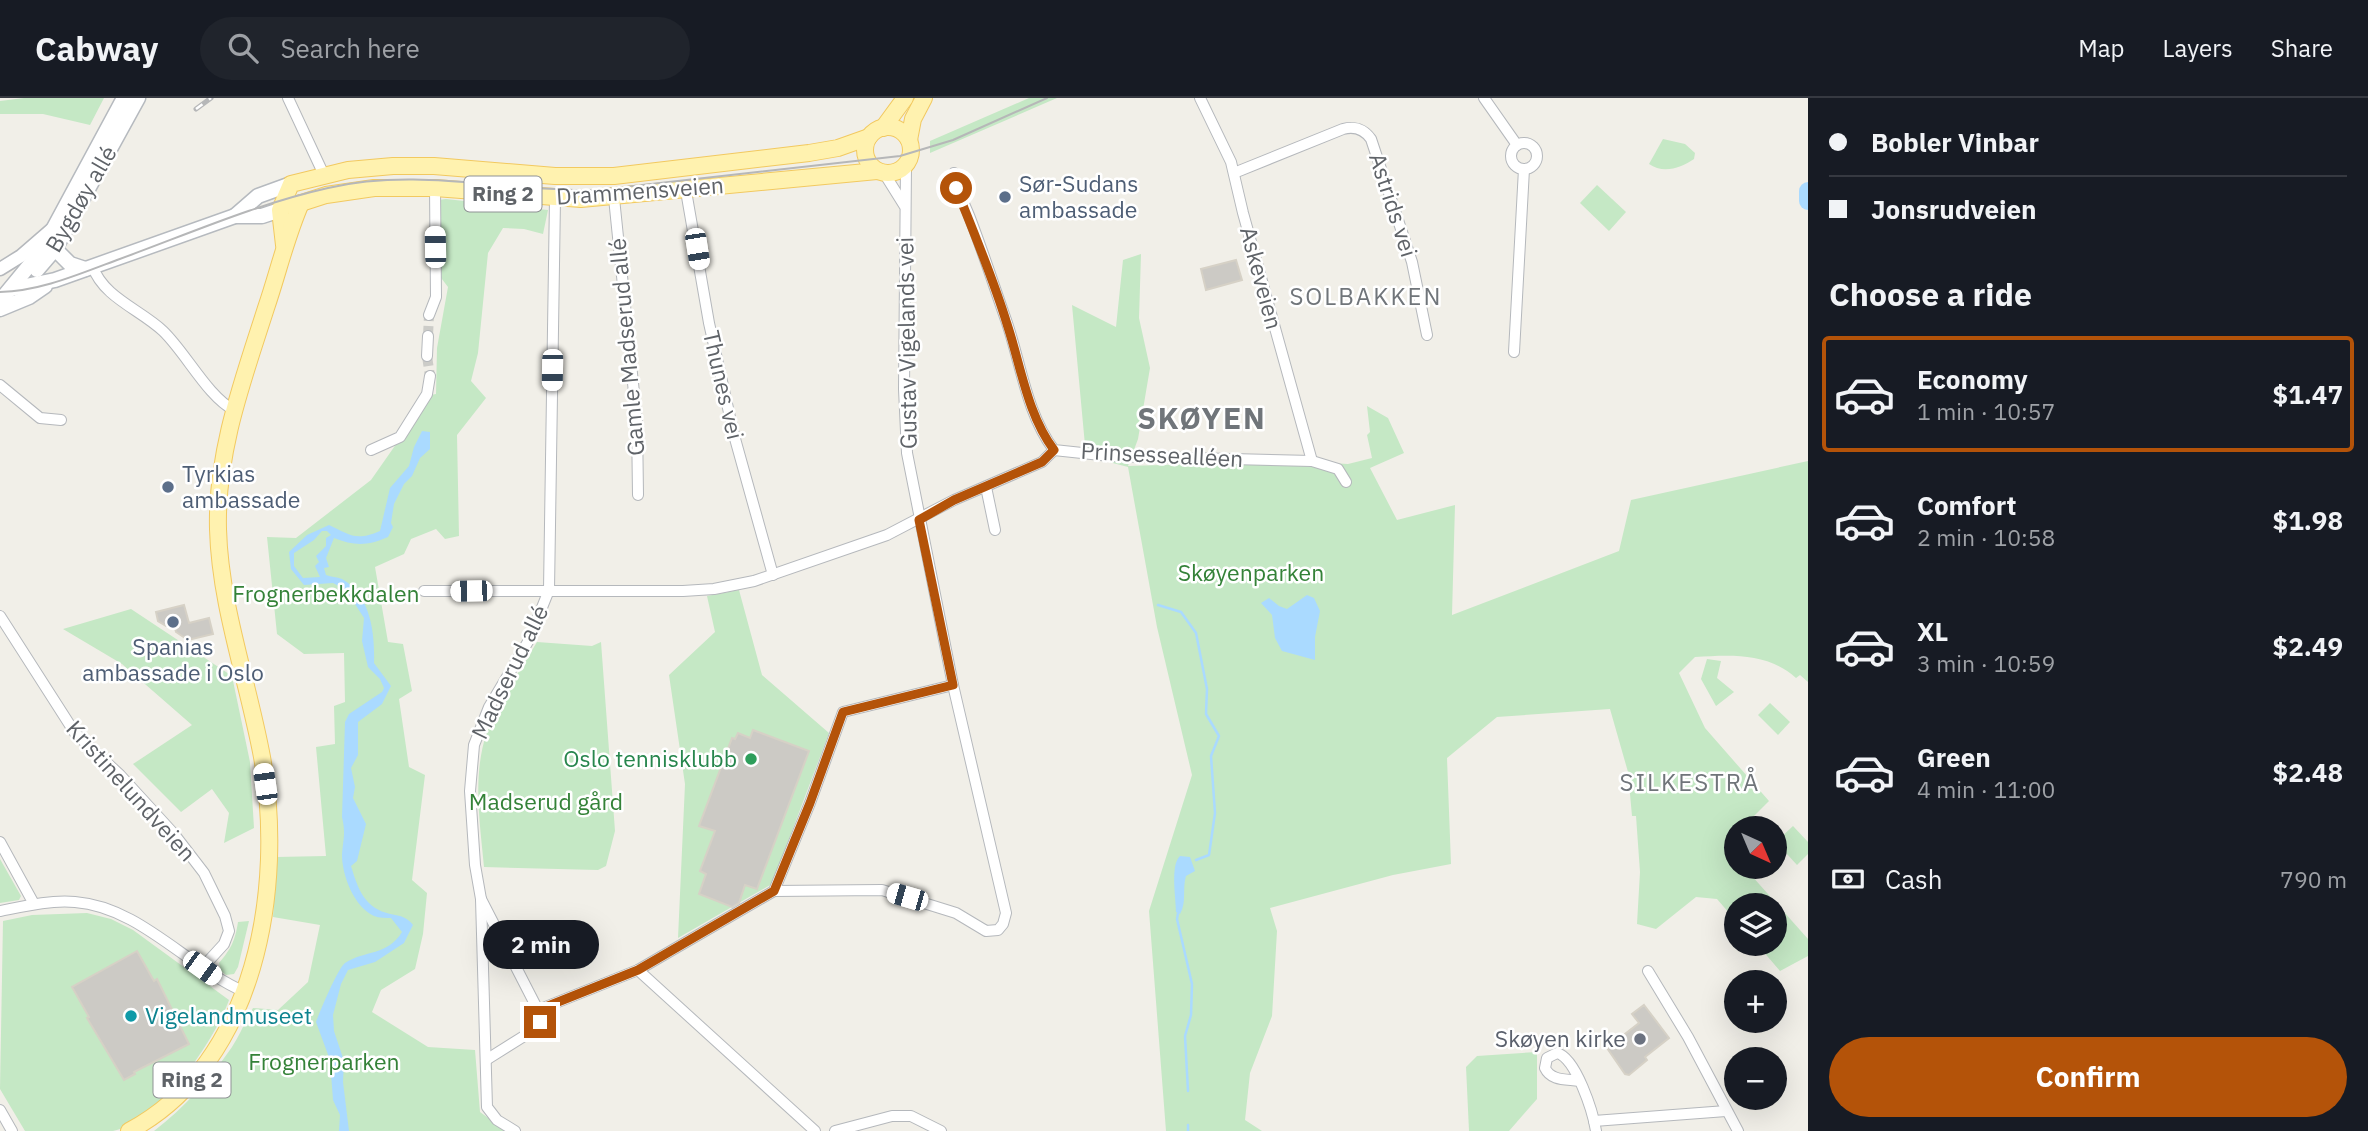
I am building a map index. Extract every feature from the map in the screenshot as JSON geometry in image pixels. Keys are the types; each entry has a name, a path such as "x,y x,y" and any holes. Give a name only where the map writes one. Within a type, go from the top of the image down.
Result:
{"main road":[{"name":"Bygdøy allé","path":"0,301 6,290 42,250 124,98"},
{"name":"Bygdøy allé","path":"6,290 35,272 55,249 138,98"},
{"path":"905,98 866,143 865,156 881,172 894,173 906,165 911,151 909,140 913,119 924,98"},
{"path":"876,132 898,129 909,140"},
{"name":"Drammensveien","path":"235,216 258,196 291,184 348,170 407,166 555,176 614,176 809,153 838,148 876,132"},
{"name":"Drammensveien","path":"6,290 55,280 235,216 262,216 326,195 373,188 435,188 555,199 614,198 881,172"},
{"name":"Ring 2","path":"284,245 280,210 291,184"},
{"name":"Ring 2","path":"129,1131 170,1102 192,1080 225,1032 245,992 259,940 266,892 269,825 262,758 230,617 218,530 221,469 234,411 284,245 301,203"},
{"path":"55,249 70,264 89,268"},
{"name":"Bygdøy allé","path":"0,309 29,298 55,280"}],"street":[{"path":"288,98 324,175"},
{"name":"Askeveien","path":"1200,98 1226,147 1312,461"},
{"path":"1484,98 1517,145"},
{"name":"Astrids vei","path":"1234,173 1343,129 1364,131 1370,139 1412,262 1427,335"},
{"path":"1531,144 1537,152 1534,165 1524,169 1515,166 1511,158 1517,145 1531,144"},
{"name":"Gustav Vigelands vei","path":"774,891 882,890 956,913 986,931 998,930 1006,913 953,685 919,520 905,429 906,165"},
{"path":"1514,352 1524,169"},
{"name":"Gustav Vigelands vei","path":"881,172 904,205"},
{"name":"Prinsessealléen","path":"954,173 956,188 970,217 1007,324 1026,392 1043,433 1054,450 1110,456 1312,461 1338,469 1346,482"},
{"path":"429,315 436,297 435,188"},
{"name":"Thunes vei","path":"686,191 709,323 731,422 773,575"},
{"name":"Gamle Madserud allé","path":"614,198 637,422 638,495"},
{"name":"Madserud allé","path":"515,1131 497,1120 487,1107 481,899 475,865 470,791 474,745 489,707 529,640 549,590 555,199"},
{"path":"2,264 28,251 51,229"},
{"path":"89,268 105,287 165,332 218,399 234,411"},
{"path":"427,355 429,336"},
{"path":"371,450 400,437 427,394 430,376"},
{"path":"0,385 40,418 61,420"},
{"path":"424,591 704,590 734,586 887,535 946,504 1042,462 1054,450"},
{"path":"986,487 995,530"},
{"name":"Kristinelundveien","path":"0,616 75,733 165,824 204,873 225,916 229,931 225,944 202,968"},
{"path":"538,1010 638,970 774,891 843,712 953,685"},
{"path":"0,842 34,904"},
{"path":"481,899 538,1010 540,1022 537,1028 486,1060"},
{"path":"0,911 34,904 77,902 115,912 217,979 245,992"},
{"path":"638,970 815,1131"},
{"path":"1648,971 1688,1037 1738,1131"},
{"path":"1579,1081 1595,1126 1726,1111"},
{"path":"0,1110 12,1131"},
{"path":"835,1131 892,1116 911,1116 941,1131"}],"green space":[{"path":"24,98 104,98 90,125 43,114 0,114 0,101"},
{"path":"1029,98 1057,98 930,153 930,141"},
{"path":"1663,139 1685,144 1695,153 1694,159 1672,169 1660,169 1649,164"},
{"path":"1597,185 1626,212 1609,231 1580,203"},
{"path":"446,199 548,210 543,234 524,229 503,228 488,253 478,353 471,381 486,398 457,435 459,536 445,539 436,529 411,539 404,554 375,567 388,642 403,644 412,691 399,699 409,767 425,775 412,880 427,893 423,934 415,969 381,990 372,1012 428,1047 475,1050 480,1112 506,1131 154,1131 186,1103 215,1070 235,1042 253,1008 278,1010 308,982 320,925 273,917 276,857 326,856 316,747 335,744 334,706 345,702 344,653 304,654 277,634 267,537 296,538 371,480 399,440 420,397 436,394 437,348 448,287 429,262 431,201"},
{"name":"Skøyenparken","path":"1141,254 1139,318 1150,368 1138,439 1128,466 1298,461 1348,464 1372,458 1367,435 1370,432 1367,406 1388,418 1404,453 1370,468 1397,520 1455,505 1452,615 1619,551 1631,500 1808,461 1808,682 1800,675 1796,678 1773,663 1735,656 1695,657 1679,673 1705,728 1769,801 1754,816 1724,816 1724,879 1755,879 1767,893 1724,893 1724,907 1717,899 1696,897 1656,929 1637,924 1640,872 1636,816 1632,816 1628,772 1610,709 1497,717 1447,758 1451,864 1393,875 1270,908 1277,931 1272,1016 1250,1073 1245,1120 1262,1131 1166,1131 1149,911 1192,775 1157,627 1128,467 1086,456 1072,305 1116,327 1123,260"},
{"name":"Oslo tennisklubb","path":"739,590 762,675 829,733 772,884 678,938 685,784 669,675 715,632 707,596"},
{"path":"131,609 232,676 250,762 254,828 224,843 229,813 212,789 181,812 133,764 192,725 122,664 63,629"},
{"name":"Madserud gård","path":"537,642 592,646 601,642 615,831 606,866 598,870 484,867 478,799 482,748 497,709"},
{"path":"1707,659 1721,661 1717,678 1734,692 1716,706 1701,679"},
{"path":"1770,703 1790,722 1778,735 1758,715"},
{"path":"1793,826 1808,842 1808,854 1797,865 1787,854 1787,832"},
{"path":"0,859 21,896 19,900 0,903"},
{"path":"87,913 111,919 133,930 229,1000 211,1037 183,1078 148,1112 131,1124 113,1131 25,1131 0,1089 3,921 32,915"},
{"path":"1787,915 1808,939 1808,956 1779,970 1767,956 1787,956"},
{"path":"249,921 238,967 234,974 226,975 221,971 219,963 232,944 238,922"},
{"path":"1537,1052 1537,1099 1509,1131 1469,1131 1466,1067 1477,1056"}],"water":[{"path":"422,431 430,432 430,449 420,458 394,504 391,523 393,527 388,537 361,544 334,538 326,558 329,567 324,568 326,575 342,579 352,586 365,605 374,640 374,663 391,686 382,704 358,722 358,755 351,768 355,787 353,798 366,824 357,861 351,866 360,890 371,905 401,916 413,925 404,943 375,962 348,970 341,984 333,1015 334,1031 344,1061 343,1082 349,1131 339,1131 340,1115 333,1100 330,1060 316,1022 345,963 383,949 402,932 391,918 374,916 355,898 347,881 342,855 345,722 349,714 384,688 380,679 368,667 362,641 364,618 346,590 333,583 304,585 291,569 289,552 307,535 329,525 358,536 380,531 390,488 409,466","holes":["322,531 331,535 326,538 326,546 316,556 319,562 315,566 320,577 303,578 294,566 294,553 314,540"]},
{"path":"1307,595 1314,598 1320,611 1315,637 1315,660 1282,651 1275,638 1272,615 1261,603 1269,598 1287,609"},
{"path":"1180,856 1190,857 1195,871 1186,876 1180,914 1176,912 1174,882 1175,867"}],"building":[{"path":"1236,260 1242,280 1206,290 1201,269"},
{"name":"Spanias ambassade i Oslo","path":"184,605 189,623 209,618 213,634 188,640 176,632 174,624 166,626 158,621 156,612"},
{"path":"753,730 809,751 757,889 745,885 739,903 732,907 699,894 706,874 700,871 715,831 699,826 732,738 735,739 738,733 750,738"},
{"name":"Vigelandmuseet","path":"137,951 154,981 157,979 189,1044 134,1072 135,1074 124,1080 72,987"},
{"name":"Skøyen kirke","path":"1644,1005 1669,1038 1645,1057 1647,1060 1629,1075 1625,1074 1607,1048 1639,1023 1632,1014"}],"waterway":[{"path":"1808,191 1808,201"},
{"path":"1158,605 1181,612 1196,633 1207,689 1206,714 1219,736 1211,756 1215,813 1209,855 1196,860"},
{"path":"1178,913 1177,919 1192,984 1191,1015 1185,1036 1188,1091"},
{"path":"1188,1125 1188,1131"}],"tunnel":[{"path":"428,336 429,315"},
{"path":"427,356 430,376"}],"tram line":[{"path":"0,292 30,289 60,281 248,211 328,188 362,182 429,180 598,190 900,156 953,140 1047,98"}],"railway":[{"path":"196,109 211,98"}],"place":[{"name":"Sør-Sudans ambassade","path":"1005,197"},
{"name":"Tyrkias ambassade","path":"168,487"},
{"name":"Spanias ambassade i Oslo","path":"173,622"},
{"name":"Oslo tennisklubb","path":"751,759"},
{"name":"Vigelandmuseet","path":"131,1016"},
{"name":"Skøyen kirke","path":"1640,1039"}],"district":[{"name":"SOLBAKKEN","path":"1366,297"},
{"name":"SKØYEN","path":"1202,419"},
{"name":"SILKESTRÅ","path":"1690,783"}],"route":[{"path":"540,1022 538,1010 638,970 704,929 774,891 843,712 953,685 919,520 954,500 1042,462 1054,450 1047,442 1026,392 1007,324 970,217 956,188"}],"park label":[{"name":"Frognerbekkdalen","path":"326,594"},
{"name":"Frognerparken","path":"324,1062"}]}
